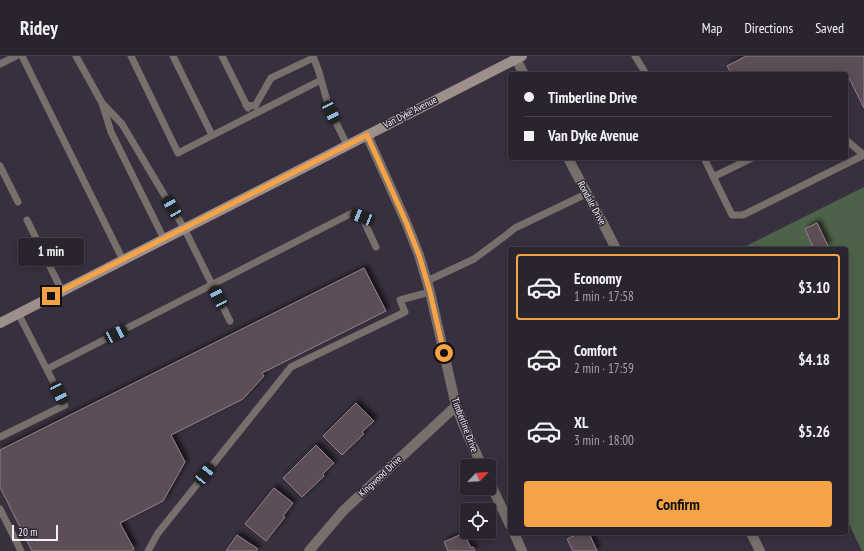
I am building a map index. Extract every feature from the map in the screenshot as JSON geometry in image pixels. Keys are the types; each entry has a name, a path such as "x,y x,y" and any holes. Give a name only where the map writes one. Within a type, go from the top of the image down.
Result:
{"main road":[{"name":"Van Dyke Avenue","path":"1,320 18,313 123,260 515,58"}],"street":[{"path":"515,58 523,72"},
{"name":"Timberline Drive","path":"367,135 419,255 430,292 456,406 464,429 479,459"},
{"name":"Rondale Drive","path":"569,160 615,247"},
{"name":"Kingwood Drive","path":"309,551 343,511 456,406"},
{"path":"496,495 508,521"},
{"path":"515,535 522,551"},
{"path":"752,535 760,551"}],"lane":[{"path":"0,64 16,56"},
{"path":"22,56 123,260"},
{"path":"76,56 102,103 111,132 164,239"},
{"path":"131,56 178,153 321,80"},
{"path":"172,56 212,135"},
{"path":"222,56 251,115"},
{"path":"635,56 645,72"},
{"path":"246,105 256,106 271,78 313,57 329,108 347,145"},
{"path":"102,103 122,124 184,228 230,321"},
{"path":"705,160 732,215 743,215 864,155 848,142"},
{"path":"713,177 748,160"},
{"path":"0,166 18,202"},
{"path":"427,281 474,259 515,228 586,194"},
{"path":"47,369 352,213 362,217 376,247"},
{"path":"27,220 62,291"},
{"path":"148,551 158,533 291,367 405,312 400,300 430,292"},
{"path":"0,437 65,405 18,313"},
{"path":"0,509 21,551"}],"green space":[{"path":"864,187 864,551 862,551 848,522 848,247 744,247"}],"building":[{"path":"746,56 864,56 864,108 848,78 848,72 731,72 727,66"},
{"path":"817,223 828,246 813,247 805,229"},
{"path":"364,268 386,311 262,373 264,376 243,399 171,435 185,462 163,501 120,523 134,549 131,551 32,551 0,487 0,450"},
{"path":"356,403 374,421 362,432 364,434 342,455 323,436"},
{"path":"316,445 334,463 323,474 324,476 302,497 283,478"},
{"path":"274,488 293,503 283,516 285,517 266,541 245,524"},
{"path":"237,535 258,549 256,551 226,551"},
{"path":"460,535 460,539 467,539 471,548 473,547 475,551 448,551 444,542"},
{"path":"576,535 590,535 597,551 573,551 567,539"}],"route":[{"path":"51,296 367,135 419,255 430,292 444,353"}]}
